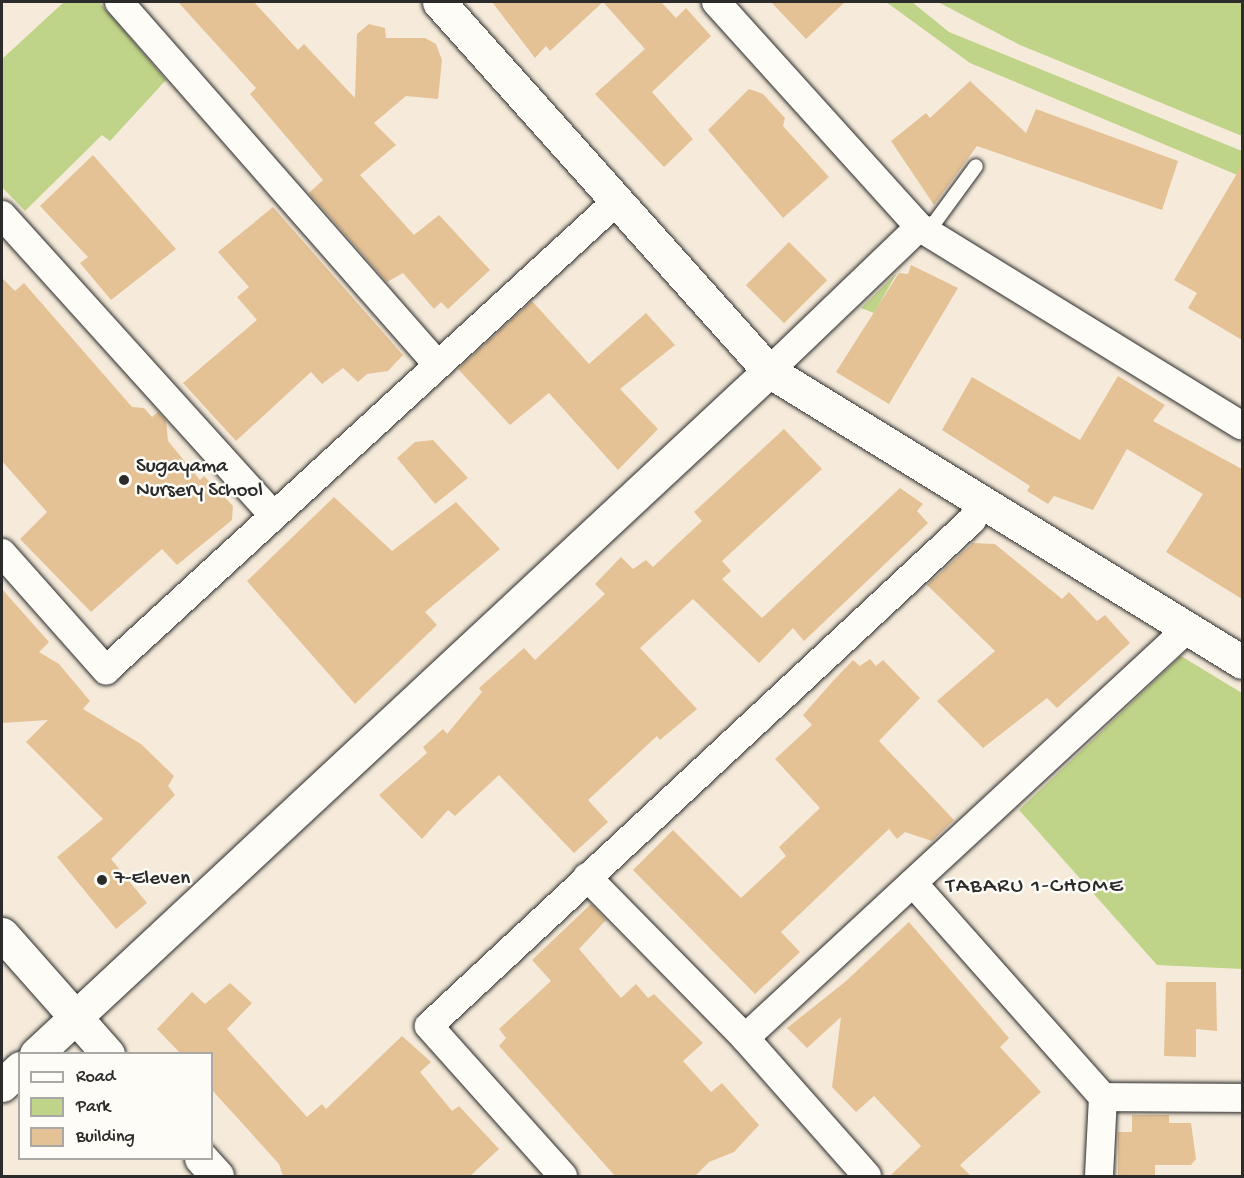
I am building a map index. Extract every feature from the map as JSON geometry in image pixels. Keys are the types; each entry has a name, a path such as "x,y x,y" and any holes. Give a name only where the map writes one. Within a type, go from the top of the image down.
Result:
{"street":[{"path":"119,2 436,363"},
{"path":"439,2 769,371 1242,662"},
{"path":"716,2 919,227 1242,426"},
{"path":"2,553 106,670 436,363 617,201"},
{"path":"2,215 272,514"},
{"path":"37,1052 769,371 919,227"},
{"path":"563,1176 429,1026 972,520 982,500"},
{"path":"745,1038 1188,628"},
{"path":"587,877 745,1038 867,1176"},
{"path":"913,883 1103,1097 1100,1176"},
{"path":"2,934 107,1052"},
{"path":"2,1085 18,1070"},
{"path":"1103,1097 1242,1098"},
{"path":"203,1160 217,1176"}],"lane":[{"path":"919,227 935,222 976,166"}],"green space":[{"path":"64,2 99,2 166,80 110,141 102,135 25,211 2,187 2,59"},
{"path":"886,2 912,2 949,32 1242,151 1242,177 970,63"},
{"path":"938,2 1242,2 1242,136 1020,45"},
{"path":"897,273 874,313 861,308"},
{"path":"1181,656 1242,693 1242,969 1157,965 1019,810"}],"building":[{"path":"178,2 254,2 298,50 304,44 355,98 357,34 369,24 385,28 386,38 425,38 436,44 442,60 438,99 406,96 374,123 396,145 360,175 414,235 439,215 490,270 448,309 441,302 434,309 403,273 387,282 309,193 323,180 250,94 256,88"},
{"path":"492,2 603,2 550,51 546,46 535,58"},
{"path":"603,2 661,2 676,18 686,8 711,36 652,92 693,139 664,167 595,94 645,49"},
{"path":"771,2 845,2 806,39"},
{"path":"970,81 1026,133 1036,109 1178,161 1162,210 977,146 934,205 891,141 926,113 930,118"},
{"path":"749,89 763,94 785,118 783,126 829,177 783,218 708,130"},
{"path":"93,155 176,249 111,300 80,263 88,257 40,206"},
{"path":"1242,165 1242,340 1188,308 1197,293 1174,280"},
{"path":"273,207 403,355 388,371 367,374 358,382 343,368 322,384 311,372 236,441 183,383 257,320 237,297 249,287 218,252"},
{"path":"789,242 827,280 784,323 746,285"},
{"path":"911,265 958,288 889,404 836,372 899,273 908,274"},
{"path":"2,278 15,291 24,283 132,407 144,408 152,417 158,412 166,421 168,441 200,480 204,476 233,506 232,520 177,565 162,549 91,612 20,539 47,512 2,461"},
{"path":"532,301 589,364 646,313 675,345 620,389 658,429 618,470 549,393 510,425 458,369"},
{"path":"1118,376 1165,405 1153,421 1242,469 1242,599 1166,552 1203,494 1127,449 1093,510 1054,496 1048,504 1027,491 1030,486 942,430 972,377 1080,440"},
{"path":"784,429 822,469 722,561 731,571 722,579 762,618 900,488 923,504 917,511 928,523 804,641 793,628 759,663 693,599 640,648 697,709 660,740 657,736 588,800 608,822 574,853 499,775 455,816 448,810 422,839 379,795 427,753 423,747 443,729 447,734 482,692 479,688 524,648 535,660 605,594 595,584 621,557 633,569 646,560 653,567 702,521 694,512"},
{"path":"433,440 468,478 435,504 397,458 415,442"},
{"path":"334,497 392,551 456,502 500,549 425,612 437,625 355,704 247,581"},
{"path":"973,543 995,544 1062,599 1069,592 1097,621 1105,615 1130,643 1057,708 1047,698 983,748 937,701 995,651 927,585"},
{"path":"2,589 49,642 39,652 59,664 90,701 83,709 141,744 174,776 168,786 175,795 111,859 147,903 116,929 57,857 103,819 26,742 48,720 2,723"},
{"path":"870,659 876,666 883,660 920,698 879,741 954,820 932,841 905,832 897,839 889,829 781,932 800,952 755,994 633,870 673,830 741,898 786,856 779,847 820,808 775,759 812,725 803,715 833,681 853,660 860,666"},
{"path":"591,904 606,920 579,949 621,998 636,984 648,998 654,994 703,1043 683,1061 711,1092 722,1083 759,1125 734,1152 709,1162 695,1176 615,1176 499,1046 506,1038 499,1029 551,981 532,960"},
{"path":"909,922 1009,1038 1000,1047 1041,1092 960,1165 971,1176 890,1176 921,1146 874,1096 856,1112 832,1087 841,1017 807,1048 787,1028 845,982"},
{"path":"1166,982 1216,982 1217,1031 1196,1029 1196,1057 1164,1056"},
{"path":"230,983 252,1003 227,1029 307,1117 322,1104 326,1109 402,1036 431,1062 420,1072 452,1111 459,1106 499,1149 470,1176 283,1176 279,1164 213,1091 213,1052 179,1052 157,1029 192,992 205,1004"},
{"path":"1132,1115 1169,1115 1169,1123 1191,1123 1196,1159 1191,1165 1155,1165 1155,1175 1118,1175 1118,1132 1132,1132"}],"place":[{"name":"Sugayama Nursery School","path":"124,480"},
{"name":"7-Eleven","path":"102,880"}],"district":[{"name":"TABARU 1-CHOME","path":"1035,888"}]}
